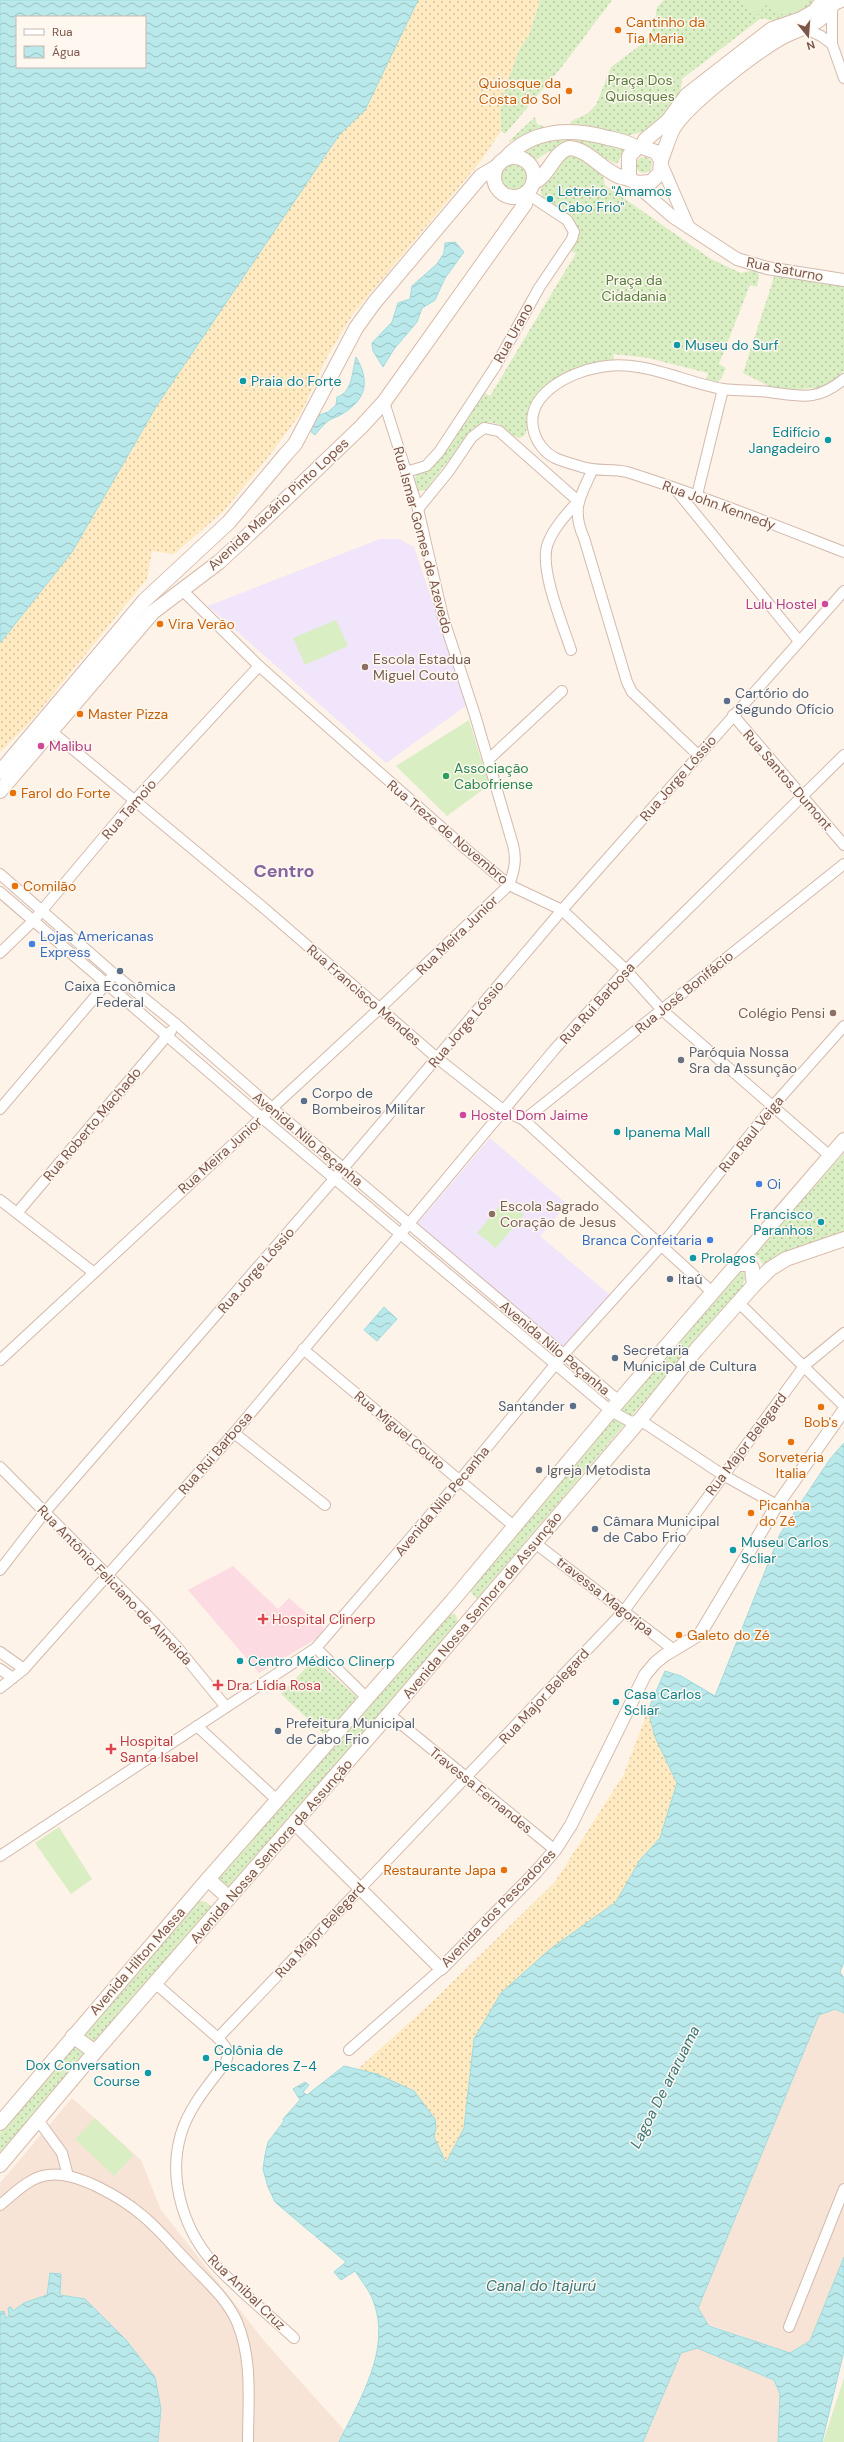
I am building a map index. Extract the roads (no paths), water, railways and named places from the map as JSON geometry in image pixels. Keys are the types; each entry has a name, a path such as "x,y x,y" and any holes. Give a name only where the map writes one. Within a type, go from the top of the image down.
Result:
{"main road":[{"path":"833,2 815,24 806,29 786,35 772,43 698,100 683,114 673,128 656,178 651,182 633,180 629,156 640,147 645,140 668,121 687,95 772,29 801,19 833,2"},
{"name":"Avenida Macário Pinto Lopes","path":"0,772 145,600 228,522 295,444 356,328 374,303 481,176 500,163 528,140 561,132 586,132 640,147"},
{"path":"640,147 656,152 662,163"},
{"name":"Avenida Macário Pinto Lopes","path":"0,791 153,612 246,537 361,428 384,402 525,204 530,188 543,177 558,154 569,148 578,150 621,177 633,180"},
{"path":"518,157 529,164 533,169 530,188 515,197 503,194 495,185 493,179 500,163 518,157"},
{"name":"Avenida Nossa Senhora da Assunção","path":"278,1801 366,1698 453,1600 615,1406 844,1140"},
{"name":"Avenida Nossa Senhora da Assunção","path":"0,2165 95,2052 295,1824 640,1420 696,1350 754,1285 770,1269 786,1259 844,1238"},
{"path":"737,1264 748,1264 752,1268 754,1285"},
{"path":"677,1335 681,1348 696,1350"},
{"path":"453,1600 465,1604 473,1615"},
{"name":"Avenida Hilton Massa","path":"0,2123 208,1879 278,1801"},
{"path":"208,1879 229,1898"},
{"path":"73,2036 95,2052"}],"street":[{"path":"833,2 832,44 844,78"},
{"path":"806,29 821,36 832,44"},
{"name":"Rua Saturno","path":"662,163 688,226"},
{"name":"Rua Saturno","path":"633,180 649,197 673,217 688,226 701,237 737,259 767,268 844,280"},
{"name":"Rua Urano","path":"406,472 426,466 439,452 495,367 539,288 572,239 574,232 567,220 530,188"},
{"name":"Rua John Kennedy","path":"844,379 826,392 803,397 769,392 723,389 659,371 616,365 580,372 547,391 537,401 533,412 532,425 536,439 544,450 555,458 592,471 624,471 676,490 697,495 844,552"},
{"path":"697,495 723,389"},
{"name":"Rua Ismar Gomes de Azevedo","path":"384,402 418,509 443,617 489,759 516,857 515,870 509,885"},
{"path":"418,509 449,471 472,437 484,428 499,431 578,501"},
{"path":"571,650 547,574 544,554 557,526 578,501 592,471"},
{"path":"676,490 799,641"},
{"path":"578,501 577,523 584,538 627,682 632,692 698,755"},
{"name":"Rua Treze de Novembro","path":"182,590 259,666 398,790 509,885 562,910 626,970 662,1010 830,1156"},
{"name":"Rua Jorge Lóssio","path":"0,1570 45,1512 335,1178 562,910 844,591"},
{"name":"Rua Tamoio","path":"0,953 33,921 134,801 259,666"},
{"path":"489,759 562,691"},
{"name":"Rua Santos Dumont","path":"733,715 802,798 844,845"},
{"name":"Rua Francisco Mendes","path":"51,731 265,909 379,1009 438,1058 503,1110 524,1120 712,1292"},
{"name":"Rua Rui Barbosa","path":"0,1688 24,1669 234,1433 503,1110 626,970 844,756"},
{"name":"Rua José Bonifácio","path":"524,1120 844,864"},
{"name":"Avenida Nilo Peçanha","path":"0,874 42,911 168,1035 262,1117 556,1365 615,1406"},
{"name":"Rua Meira Junior","path":"0,1360 93,1272 379,1009 509,885"},
{"name":"Avenida Nilo Peçanha","path":"0,892 33,921 110,979 176,1024 272,1108 563,1355 615,1406"},
{"path":"0,1109 110,979"},
{"name":"Rua Roberto Machado","path":"17,1213 176,1024"},
{"name":"Rua Raul Veiga","path":"661,1246 772,1107 844,1026"},
{"path":"0,1200 93,1272"},
{"name":"Avenida Nilo Pecanha","path":"0,1856 316,1648 460,1480 563,1355 661,1246"},
{"path":"739,1303 805,1365 844,1406"},
{"name":"Rua Major Belegard","path":"218,2038 624,1611 805,1365 844,1333"},
{"name":"Rua Miguel Couto","path":"303,1349 515,1527"},
{"path":"615,1406 631,1422 640,1420 723,1475 778,1505"},
{"name":"Avenida dos Pescadores","path":"349,2050 441,1969 536,1872 555,1850 574,1819 645,1675 655,1663 700,1634 778,1505 844,1410"},
{"path":"234,1433 325,1505"},
{"name":"Rua Antônio Feliciano de Almeida","path":"0,1467 177,1647 226,1707"},
{"name":"travessa Magoripa","path":"535,1543 674,1650"},
{"path":"316,1648 366,1698"},
{"path":"0,1652 24,1669"},
{"path":"0,1669 13,1678"},
{"name":"Travessa Fernandes","path":"389,1714 555,1850"},
{"path":"197,1726 278,1801"},
{"path":"295,1824 441,1969"},
{"name":"Rua Anibal Cruz","path":"156,1984 218,2038 227,2048 229,2054 226,2062 200,2097 181,2133 176,2160 181,2205 188,2225 218,2268 294,2338"},
{"path":"38,2120 62,2153 68,2176"},
{"path":"0,2205 29,2182 47,2175 68,2176 102,2189 143,2216 223,2299 237,2322 246,2350 248,2377 248,2442"},
{"path":"789,2327 842,2201 844,2189"}],"water":[{"path":"0,0 418,0 365,110 339,135 157,405 72,552 0,643"},
{"path":"455,242 464,252 445,278 435,300 422,308 417,322 394,349 383,367 373,351 372,343 392,322 398,303 410,299 412,286 437,264 444,253 445,243"},
{"path":"356,357 363,374 364,389 361,396 350,408 328,421 315,435 310,431 319,415 328,412 336,405 337,397 346,391 349,386"},
{"path":"384,1307 397,1319 377,1341 364,1330"},
{"name":"Canal do Itajurú","path":"844,1443 844,1962 840,1972 844,1978 844,2013 835,2009 819,2015 698,2308 709,2326 790,2353 810,2341 844,2257 844,2351 822,2442 778,2442 780,2394 774,2380 697,2348 681,2353 643,2442 339,2442 356,2409 371,2373 379,2337 378,2318 373,2300 355,2271 341,2280 334,2272 346,2262 275,2202 268,2187 263,2169 268,2142 284,2121 283,2119 300,2100 293,2089 305,2082 309,2085 303,2092 307,2095 344,2066 377,2074 414,2091 435,2119 436,2128 434,2137 446,2163 464,2128 474,2039 501,1993 549,1950 616,1902 640,1860 660,1838 677,1783 655,1737 648,1710 665,1671 681,1676 715,1696 780,1534 830,1459"},
{"path":"50,2273 61,2274 60,2295 85,2299 126,2340 155,2377 161,2409 158,2442 0,2442 0,2312 4,2311 6,2318 9,2316 8,2308 11,2307 13,2311 24,2303 47,2295"}],"place":[{"name":"Cantinho da Tia Maria","path":"618,30"},
{"name":"Quiosque da Costa do Sol","path":"569,91"},
{"name":"Letreiro \"Amamos Cabo Frio\"","path":"550,199"},
{"name":"Museu do Surf","path":"677,345"},
{"name":"Praia do Forte","path":"243,381"},
{"name":"Edifício Jangadeiro","path":"828,440"},
{"name":"Lulu Hostel","path":"825,604"},
{"name":"Vira Verão","path":"160,624"},
{"name":"Escola Estadua Miguel Couto","path":"365,667"},
{"name":"Cartório do Segundo Ofício","path":"727,701"},
{"name":"Master Pizza","path":"80,714"},
{"name":"Malibu","path":"41,746"},
{"name":"Associação Cabofriense","path":"446,776"},
{"name":"Farol do Forte","path":"13,793"},
{"name":"Comilão","path":"15,886"},
{"name":"Lojas Americanas Express","path":"32,944"},
{"name":"Caixa Econômica Federal","path":"120,971"},
{"name":"Colégio Pensi","path":"833,1013"},
{"name":"Paróquia Nossa Sra da Assunção","path":"681,1060"},
{"name":"Corpo de Bombeiros Militar","path":"304,1101"},
{"name":"Hostel Dom Jaime","path":"463,1115"},
{"name":"Ipanema Mall","path":"617,1132"},
{"name":"Oi","path":"759,1184"},
{"name":"Escola Sagrado Coração de Jesus","path":"492,1214"},
{"name":"Francisco Paranhos","path":"821,1222"},
{"name":"Branca Confeitaria","path":"710,1240"},
{"name":"Prolagos","path":"693,1258"},
{"name":"Itaú","path":"670,1279"},
{"name":"Secretaria Municipal de Cultura","path":"615,1358"},
{"name":"Santander","path":"573,1406"},
{"name":"Bob's","path":"821,1407"},
{"name":"Sorveteria Italia","path":"791,1442"},
{"name":"Igreja Metodista","path":"539,1470"},
{"name":"Picanha do Zé","path":"751,1513"},
{"name":"Câmara Municipal de Cabo Frio","path":"595,1529"},
{"name":"Museu Carlos Scliar","path":"733,1550"},
{"name":"Hospital Clinerp","path":"263,1619"},
{"name":"Galeto do Zé","path":"679,1635"},
{"name":"Centro Médico Clinerp","path":"240,1661"},
{"name":"Dra. Lídia Rosa","path":"218,1685"},
{"name":"Casa Carlos Scliar","path":"616,1702"},
{"name":"Prefeitura Municipal de Cabo Frio","path":"278,1731"},
{"name":"Hospital Santa Isabel","path":"111,1749"},
{"name":"Restaurante Japa","path":"504,1870"},
{"name":"Colônia de Pescadores Z-4","path":"206,2058"},
{"name":"Dox Conversation Course","path":"148,2073"}],"district":[{"name":"Centro","path":"284,871"}],"park label":[{"name":"Praça Dos Quiosques","path":"640,88"},
{"name":"Praça da Cidadania","path":"634,288"}],"water label":[{"name":"Lagoa De araruama","path":"665,2087"}]}
